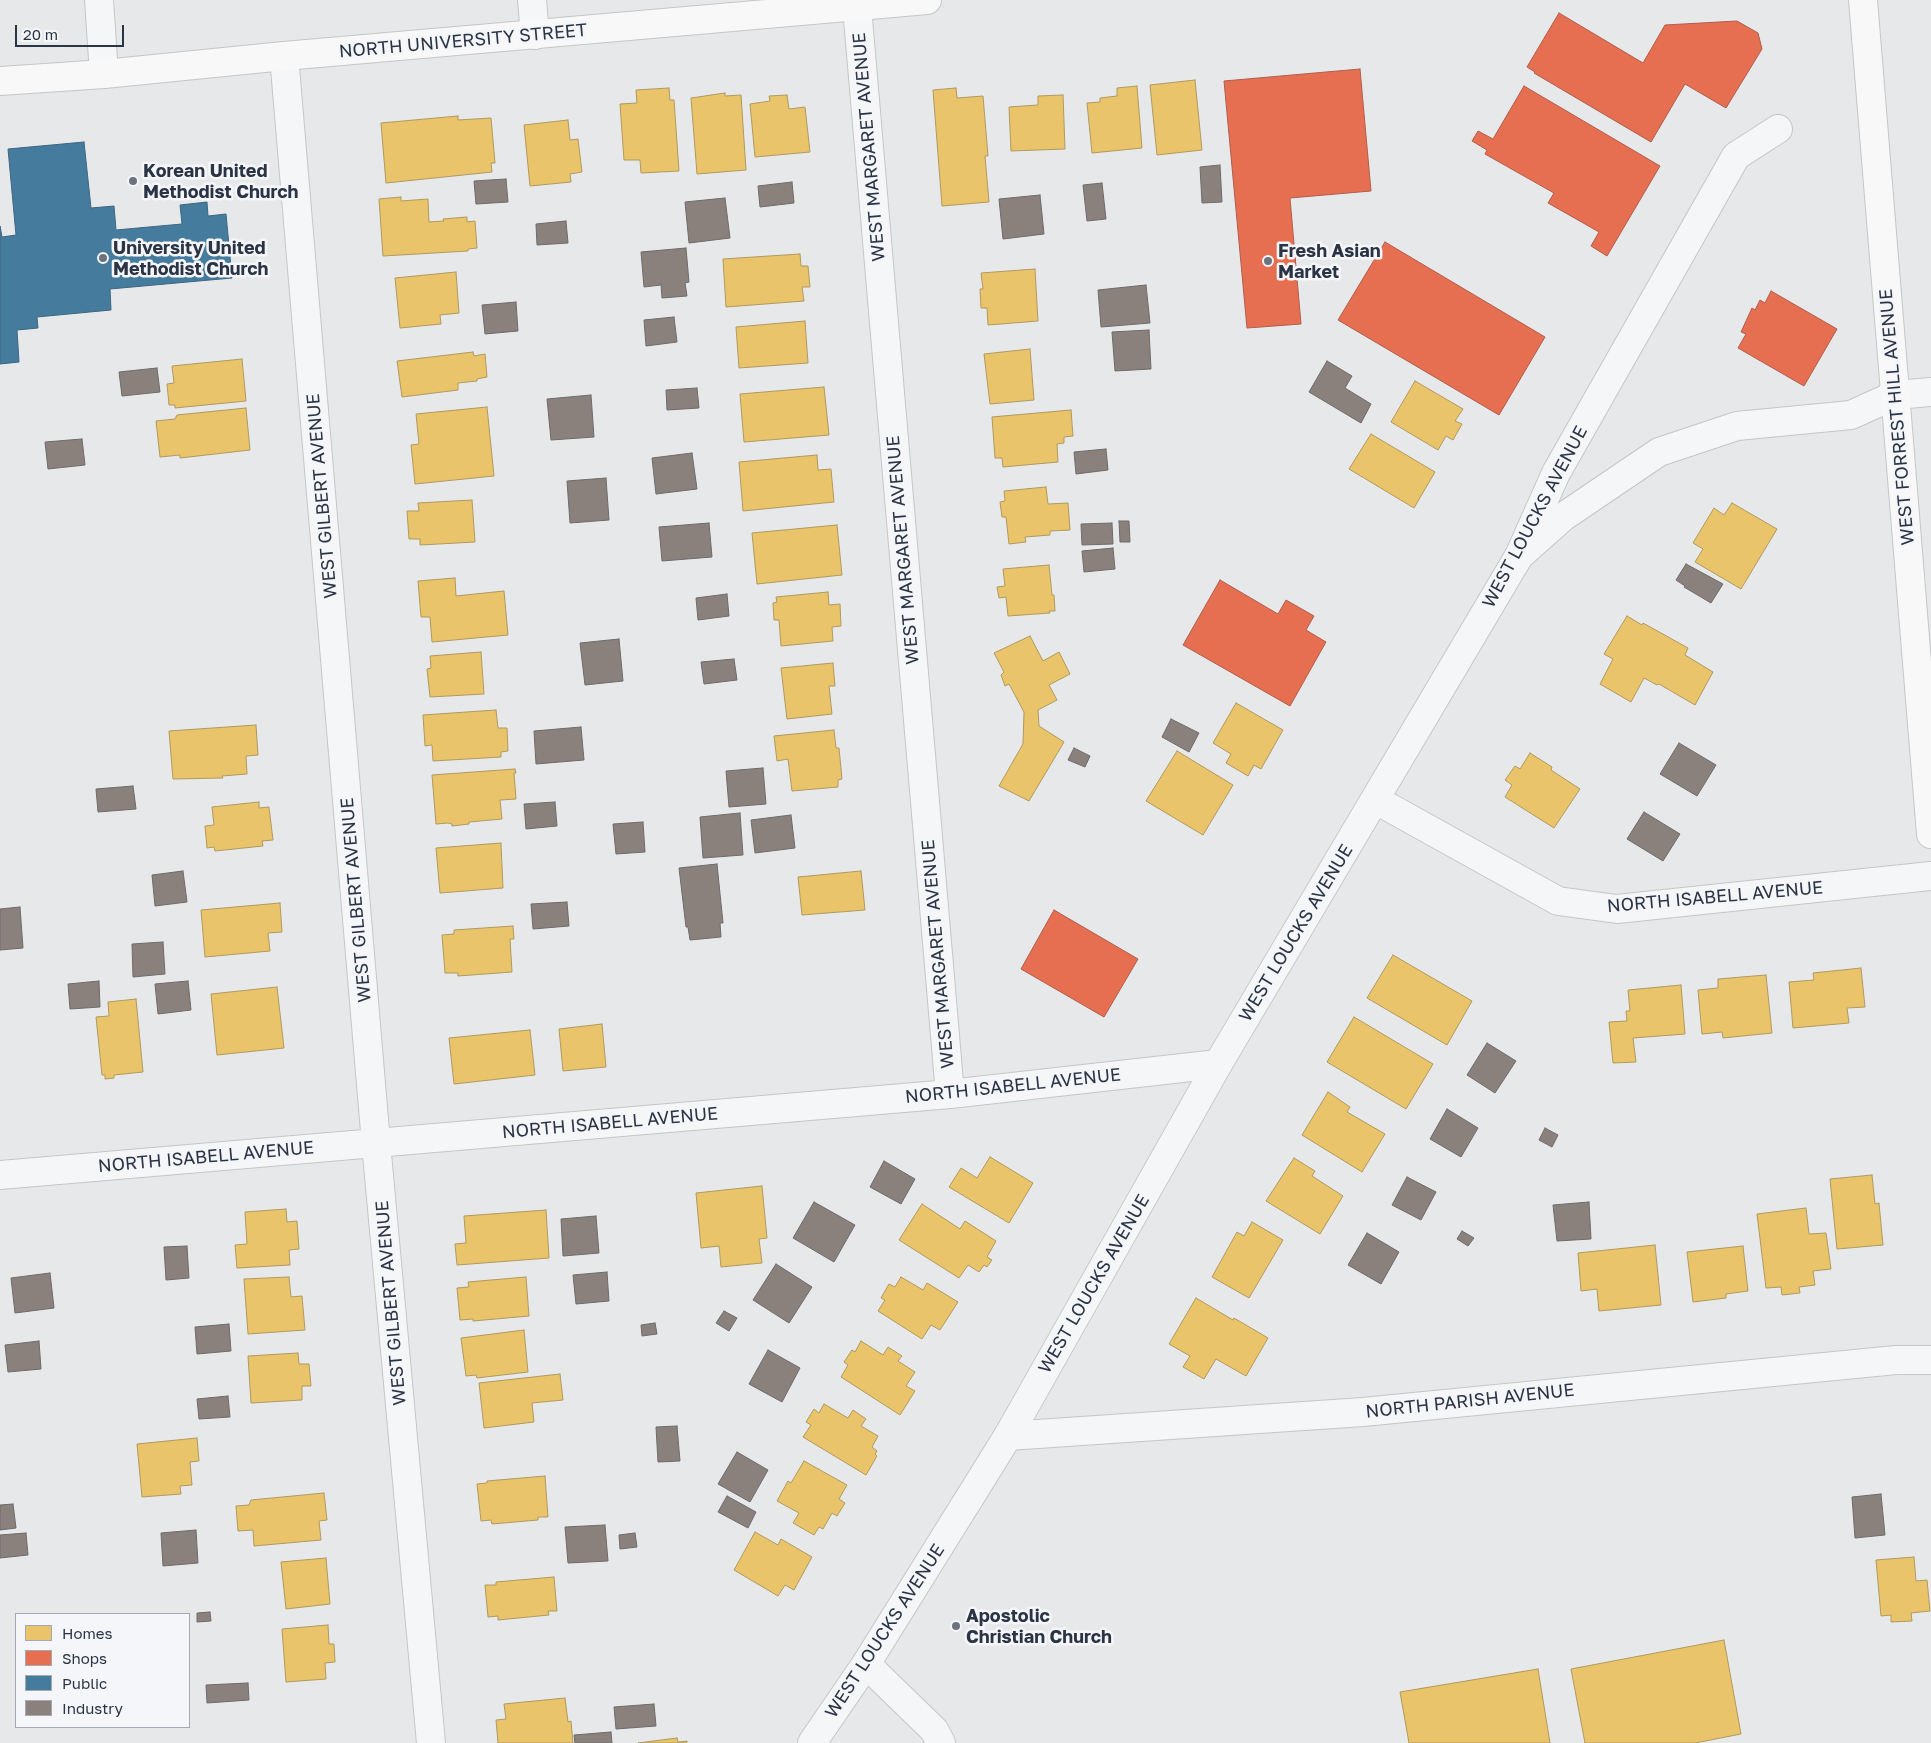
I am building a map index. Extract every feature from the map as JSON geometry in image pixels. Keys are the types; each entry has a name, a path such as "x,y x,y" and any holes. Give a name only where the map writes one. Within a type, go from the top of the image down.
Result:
{"main road":[{"name":"NORTH UNIVERSITY STREET","path":"0,81 104,74 284,56 927,0"},
{"name":"WEST FORREST HILL AVENUE","path":"1863,0 1931,834"}],"street":[{"path":"99,0 104,74"},
{"path":"532,0 535,35"},
{"name":"WEST MARGARET AVENUE","path":"857,7 950,1094"},
{"name":"WEST GILBERT AVENUE","path":"284,56 376,1143 430,1743"},
{"name":"WEST LOUCKS AVENUE","path":"812,1743 866,1664 1008,1436 1218,1064 1519,556 1556,473 1736,156 1778,129"},
{"path":"1519,556 1563,517 1659,452 1737,426 1851,415 1895,394 1931,392"},
{"name":"NORTH ISABELL AVENUE","path":"1376,800 1558,902 1617,909 1931,876"},
{"name":"NORTH ISABELL AVENUE","path":"0,1175 950,1094 1218,1064"},
{"name":"NORTH PARISH AVENUE","path":"1008,1436 1363,1412 1896,1360 1931,1360"},
{"path":"866,1664 934,1730 941,1743"}],"building: Homes":[{"path":"1195,80 1202,150 1157,155 1150,85"},
{"path":"1137,86 1142,148 1092,153 1087,103 1100,102 1100,98 1117,96 1117,88"},
{"path":"669,88 670,100 674,100 679,171 641,173 640,160 624,160 620,104 637,103 636,90"},
{"path":"956,88 957,98 983,96 988,156 985,156 989,202 942,206 933,90"},
{"path":"725,93 725,96 741,95 746,170 697,174 691,98"},
{"path":"787,95 789,109 805,107 810,152 755,157 750,104 770,101 769,96"},
{"path":"1063,95 1065,149 1011,151 1009,107 1038,105 1038,96"},
{"path":"458,116 458,120 491,118 495,163 491,163 492,172 386,183 381,123"},
{"path":"568,120 570,140 578,139 582,172 570,174 571,182 530,186 524,125"},
{"path":"401,197 401,201 428,199 429,222 467,217 467,222 475,221 477,248 468,249 468,251 383,256 379,199"},
{"path":"800,254 801,266 808,266 810,287 802,287 804,301 726,307 723,259"},
{"path":"1035,269 1038,321 988,325 987,308 981,308 980,289 983,289 981,273"},
{"path":"456,272 459,313 440,315 441,324 400,328 395,278"},
{"path":"805,321 808,363 739,368 736,327"},
{"path":"1030,349 1034,400 990,404 984,354"},
{"path":"473,352 474,356 485,354 487,377 477,379 477,381 458,383 458,390 402,397 397,361"},
{"path":"242,359 246,401 175,408 175,405 169,405 167,384 174,383 172,366"},
{"path":"1415,381 1463,409 1455,421 1462,424 1453,440 1446,436 1438,450 1391,422"},
{"path":"824,387 829,435 744,442 740,394"},
{"path":"487,407 494,476 415,484 411,445 419,444 416,414"},
{"path":"246,408 250,450 180,458 180,455 160,457 156,421 175,419 177,415"},
{"path":"1071,410 1073,436 1064,437 1064,443 1057,444 1058,462 1003,467 1002,458 995,458 992,417"},
{"path":"1371,434 1435,472 1414,508 1349,469"},
{"path":"817,455 818,470 831,469 834,502 743,511 739,462"},
{"path":"1046,487 1048,504 1068,503 1070,530 1050,531 1050,535 1025,537 1026,542 1009,544 1006,517 1002,517 1000,502 1005,501 1004,491"},
{"path":"472,500 475,542 420,545 420,539 409,539 407,511 419,511 418,503"},
{"path":"1732,503 1777,529 1741,589 1695,562 1703,549 1693,543 1714,508 1724,515"},
{"path":"837,525 842,575 757,584 752,533"},
{"path":"1049,565 1055,611 1008,616 1006,597 999,598 997,587 1005,586 1003,569"},
{"path":"455,578 456,596 504,591 508,635 432,642 430,617 421,617 418,581"},
{"path":"828,592 829,605 840,604 841,626 832,627 833,641 781,646 779,620 774,620 773,603 777,602 776,597"},
{"path":"1627,616 1688,648 1685,655 1713,672 1695,705 1659,684 1657,685 1644,678 1631,702 1600,684 1613,659 1604,654"},
{"path":"1030,636 1043,661 1059,652 1070,674 1049,685 1057,700 1038,710 1039,726 1064,742 1029,801 999,786 1023,744 1024,712 1009,684 1005,686 1001,675 1004,672 994,653"},
{"path":"481,652 484,694 430,697 427,669 431,668 430,656"},
{"path":"833,663 835,686 829,686 832,714 787,719 781,668"},
{"path":"1236,703 1283,730 1261,769 1254,765 1248,776 1226,763 1231,754 1213,743"},
{"path":"496,710 498,728 507,728 508,751 501,752 501,757 433,761 432,745 425,746 423,715"},
{"path":"256,725 258,755 246,756 247,774 222,776 223,778 173,779 169,731"},
{"path":"834,730 836,748 839,748 842,779 838,780 838,787 792,791 788,759 777,761 774,736"},
{"path":"1177,751 1233,785 1203,835 1146,801"},
{"path":"1530,753 1552,767 1551,770 1580,789 1554,828 1505,797 1512,785 1505,780 1515,766 1520,769"},
{"path":"515,769 516,799 500,800 502,819 469,822 469,824 452,826 452,824 448,823 436,824 432,775"},
{"path":"259,802 259,808 269,807 273,840 262,841 263,846 215,851 214,847 207,848 205,826 214,825 212,807"},
{"path":"501,843 503,888 440,893 436,848"},
{"path":"861,871 865,910 802,915 798,877"},
{"path":"280,903 282,932 268,933 270,951 205,957 201,910"},
{"path":"513,926 514,939 510,939 512,972 458,976 458,973 445,973 442,935 454,934 454,930"},
{"path":"1393,955 1472,1001 1447,1045 1367,998"},
{"path":"1861,968 1865,1007 1847,1008 1849,1023 1793,1028 1789,982 1814,980 1813,973"},
{"path":"1766,975 1772,1033 1723,1038 1722,1032 1702,1034 1698,990 1718,988 1718,979"},
{"path":"1681,985 1685,1034 1633,1038 1636,1062 1613,1063 1609,1022 1627,1021 1626,1011 1630,1011 1628,990"},
{"path":"277,987 284,1048 217,1055 211,994"},
{"path":"136,999 143,1072 114,1075 114,1078 105,1079 105,1075 102,1075 96,1017 109,1016 108,1002"},
{"path":"1354,1017 1433,1064 1406,1109 1327,1062"},
{"path":"602,1024 606,1067 563,1071 559,1029"},
{"path":"530,1030 535,1075 454,1084 449,1038"},
{"path":"1328,1092 1350,1107 1347,1112 1385,1134 1362,1172 1302,1135"},
{"path":"990,1157 1033,1183 1009,1223 949,1187 961,1168 977,1178"},
{"path":"1294,1158 1315,1171 1312,1176 1343,1196 1320,1234 1266,1201"},
{"path":"1872,1175 1875,1204 1879,1203 1883,1245 1837,1249 1830,1179"},
{"path":"762,1186 767,1238 759,1239 762,1263 721,1267 719,1246 701,1248 696,1193"},
{"path":"922,1204 960,1229 965,1221 996,1241 987,1257 992,1260 987,1267 984,1265 979,1272 968,1265 959,1278 899,1240"},
{"path":"1806,1208 1809,1234 1826,1233 1831,1269 1813,1271 1815,1285 1799,1287 1800,1293 1782,1295 1781,1287 1766,1288 1757,1214"},
{"path":"286,1209 287,1222 297,1221 299,1249 289,1250 290,1265 237,1268 235,1245 247,1244 245,1212"},
{"path":"546,1210 549,1258 457,1265 455,1244 466,1243 464,1216"},
{"path":"1252,1222 1283,1240 1249,1298 1212,1277 1237,1232 1244,1236"},
{"path":"1655,1245 1661,1305 1599,1311 1597,1289 1581,1291 1578,1253"},
{"path":"1743,1246 1748,1291 1726,1294 1726,1298 1693,1302 1687,1252"},
{"path":"289,1277 291,1297 302,1296 305,1330 248,1334 244,1279"},
{"path":"526,1277 529,1316 473,1321 473,1319 460,1320 457,1288 469,1287 468,1282"},
{"path":"901,1277 923,1290 927,1283 958,1302 940,1330 931,1325 922,1339 878,1311 885,1300 881,1298 889,1284 895,1287"},
{"path":"1196,1298 1268,1338 1246,1376 1216,1359 1204,1379 1183,1367 1190,1356 1169,1344"},
{"path":"524,1330 528,1372 477,1378 476,1375 466,1376 461,1338"},
{"path":"861,1341 883,1355 888,1347 902,1356 898,1361 915,1372 906,1386 915,1391 900,1415 841,1377 848,1365 844,1362 852,1350 855,1352"},
{"path":"298,1353 299,1364 309,1364 311,1386 302,1386 302,1400 251,1403 248,1356"},
{"path":"560,1374 563,1400 532,1403 534,1422 484,1428 479,1383"},
{"path":"824,1404 848,1418 853,1410 866,1419 861,1426 878,1436 872,1447 877,1451 875,1454 877,1456 866,1475 803,1437 811,1425 806,1422 814,1409 819,1413"},
{"path":"197,1438 199,1461 190,1462 192,1485 180,1486 181,1494 142,1497 137,1444"},
{"path":"804,1461 847,1485 839,1499 845,1503 837,1516 832,1513 823,1529 819,1527 814,1535 793,1523 799,1513 777,1501 788,1481 791,1483"},
{"path":"545,1476 548,1517 538,1517 538,1520 492,1524 491,1520 481,1521 477,1484 487,1483 487,1481"},
{"path":"324,1493 327,1520 319,1521 321,1540 254,1546 253,1530 238,1531 236,1506 249,1505 251,1500"},
{"path":"755,1532 778,1545 781,1539 812,1557 794,1590 785,1585 778,1596 734,1570"},
{"path":"1914,1557 1916,1581 1927,1580 1930,1611 1911,1613 1912,1621 1891,1622 1891,1615 1881,1616 1876,1560"},
{"path":"326,1558 330,1604 286,1609 281,1562"},
{"path":"554,1577 557,1611 548,1611 549,1615 498,1620 498,1616 488,1617 485,1585 496,1585 496,1582"},
{"path":"328,1625 329,1644 334,1644 335,1662 325,1663 326,1679 286,1682 282,1629"},
{"path":"1724,1640 1741,1734 1695,1743 1585,1743 1571,1669"},
{"path":"1538,1669 1550,1743 1409,1743 1400,1692"},
{"path":"565,1698 568,1722 571,1721 573,1743 498,1743 496,1720 506,1719 504,1704"},
{"path":"677,1738 678,1742 687,1741 687,1743 638,1743"}],"building: Shops":[{"path":"1559,13 1643,63 1665,25 1737,21 1758,33 1762,49 1726,108 1685,84 1651,142 1534,73 1527,67"},
{"name":"Fresh Asian Market","path":"1360,69 1371,191 1290,198 1301,324 1247,328 1224,81"},
{"path":"1524,86 1660,166 1607,256 1591,246 1599,232 1548,203 1554,193 1485,154 1487,150 1472,141 1478,131 1493,139"},
{"path":"1385,242 1545,337 1499,415 1338,320"},
{"path":"1771,291 1837,329 1804,386 1738,348 1746,334 1741,332 1752,308 1755,310 1760,300 1765,303"},
{"path":"1220,580 1278,614 1286,600 1314,616 1306,630 1326,642 1290,706 1183,645"},
{"path":"1054,910 1138,959 1104,1017 1021,969"}],"building: Public":[{"path":"84,142 91,208 114,206 116,230 182,224 180,205 207,202 208,216 226,214 232,278 110,289 111,310 37,317 38,328 17,330 19,362 0,364 0,226 2,237 16,235 8,149"}],"building: Industry":[{"path":"1220,165 1222,202 1202,203 1200,167"},
{"path":"506,179 508,202 476,204 474,181"},
{"path":"792,182 794,203 760,207 758,186"},
{"path":"1102,183 1106,219 1087,221 1083,185"},
{"path":"1040,195 1044,234 1003,239 999,199"},
{"path":"725,198 730,238 689,243 685,202"},
{"path":"566,221 568,243 537,245 536,224"},
{"path":"686,248 689,282 685,283 687,296 662,298 661,285 644,287 641,252"},
{"path":"1146,285 1150,323 1101,327 1098,290"},
{"path":"516,302 518,331 485,334 482,305"},
{"path":"674,317 677,342 646,346 644,320"},
{"path":"1149,330 1151,369 1115,371 1112,332"},
{"path":"1327,361 1352,376 1345,388 1371,404 1361,423 1309,392"},
{"path":"157,368 160,392 122,396 119,372"},
{"path":"697,388 699,408 667,410 666,390"},
{"path":"591,395 594,437 551,440 547,399"},
{"path":"82,439 85,465 48,469 45,442"},
{"path":"1106,449 1108,470 1076,474 1074,452"},
{"path":"692,453 697,489 656,494 652,458"},
{"path":"606,478 609,520 570,523 567,481"},
{"path":"1119,521 1129,521 1130,542 1120,542"},
{"path":"709,523 712,557 662,561 659,527"},
{"path":"1112,523 1113,544 1082,545 1081,524"},
{"path":"1113,548 1115,569 1084,572 1082,551"},
{"path":"1686,564 1723,584 1711,603 1676,580"},
{"path":"727,594 729,616 698,620 696,598"},
{"path":"619,639 623,681 585,685 580,643"},
{"path":"734,659 737,680 704,684 701,662"},
{"path":"1171,719 1199,733 1189,752 1162,737"},
{"path":"581,727 584,760 536,764 534,731"},
{"path":"1679,743 1716,765 1697,796 1660,774"},
{"path":"1074,748 1090,756 1085,767 1068,760"},
{"path":"763,768 766,804 729,807 726,771"},
{"path":"133,786 136,809 98,812 96,789"},
{"path":"555,802 557,826 526,829 524,804"},
{"path":"1644,812 1680,834 1663,861 1627,839"},
{"path":"740,813 743,855 703,858 700,817"},
{"path":"791,815 795,848 755,853 751,820"},
{"path":"643,822 645,852 616,854 613,824"},
{"path":"717,864 723,923 720,923 721,937 690,940 688,927 686,927 679,868"},
{"path":"183,871 187,902 155,906 152,875"},
{"path":"567,902 569,926 533,929 531,904"},
{"path":"20,907 23,948 0,950 0,909"},
{"path":"163,942 165,974 133,977 132,944"},
{"path":"99,981 100,1007 70,1009 68,984"},
{"path":"188,981 191,1010 158,1014 155,984"},
{"path":"1487,1043 1516,1061 1495,1093 1467,1075"},
{"path":"1447,1109 1478,1128 1461,1157 1430,1139"},
{"path":"1545,1128 1558,1135 1552,1147 1539,1140"},
{"path":"884,1161 915,1179 901,1204 870,1187"},
{"path":"1407,1177 1436,1192 1421,1220 1392,1205"},
{"path":"814,1202 855,1225 834,1262 793,1238"},
{"path":"1589,1202 1591,1239 1557,1241 1553,1205"},
{"path":"596,1216 599,1253 563,1256 561,1219"},
{"path":"1462,1231 1474,1238 1468,1246 1457,1239"},
{"path":"1367,1233 1399,1252 1381,1284 1348,1265"},
{"path":"187,1246 189,1278 166,1280 164,1247"},
{"path":"776,1264 812,1287 789,1323 753,1300"},
{"path":"607,1272 609,1301 576,1304 573,1275"},
{"path":"50,1273 54,1308 15,1313 11,1278"},
{"path":"724,1311 737,1318 729,1331 716,1323"},
{"path":"655,1323 657,1334 642,1336 641,1325"},
{"path":"229,1324 231,1351 197,1354 195,1327"},
{"path":"39,1341 41,1369 8,1372 5,1345"},
{"path":"768,1350 800,1368 782,1402 749,1384"},
{"path":"228,1396 230,1417 199,1419 197,1399"},
{"path":"677,1426 680,1461 658,1462 656,1427"},
{"path":"737,1452 768,1470 750,1502 718,1484"},
{"path":"1881,1494 1885,1535 1855,1538 1852,1497"},
{"path":"727,1496 756,1512 748,1528 718,1512"},
{"path":"13,1504 16,1528 0,1530 0,1505"},
{"path":"605,1525 608,1561 568,1563 565,1527"},
{"path":"196,1530 198,1563 163,1566 161,1533"},
{"path":"26,1533 28,1555 0,1558 0,1535"},
{"path":"635,1533 637,1547 620,1549 619,1535"},
{"path":"210,1612 211,1621 197,1622 197,1613"},
{"path":"248,1683 249,1700 207,1703 206,1685"},
{"path":"654,1704 656,1726 616,1729 614,1707"},
{"path":"611,1732 612,1743 575,1743 574,1735"}],"place":[{"name":"Korean United Methodist Church","path":"133,181"},
{"name":"University United Methodist Church","path":"103,258"},
{"name":"Fresh Asian Market","path":"1268,261"},
{"name":"Apostolic Christian Church","path":"956,1626"}]}
